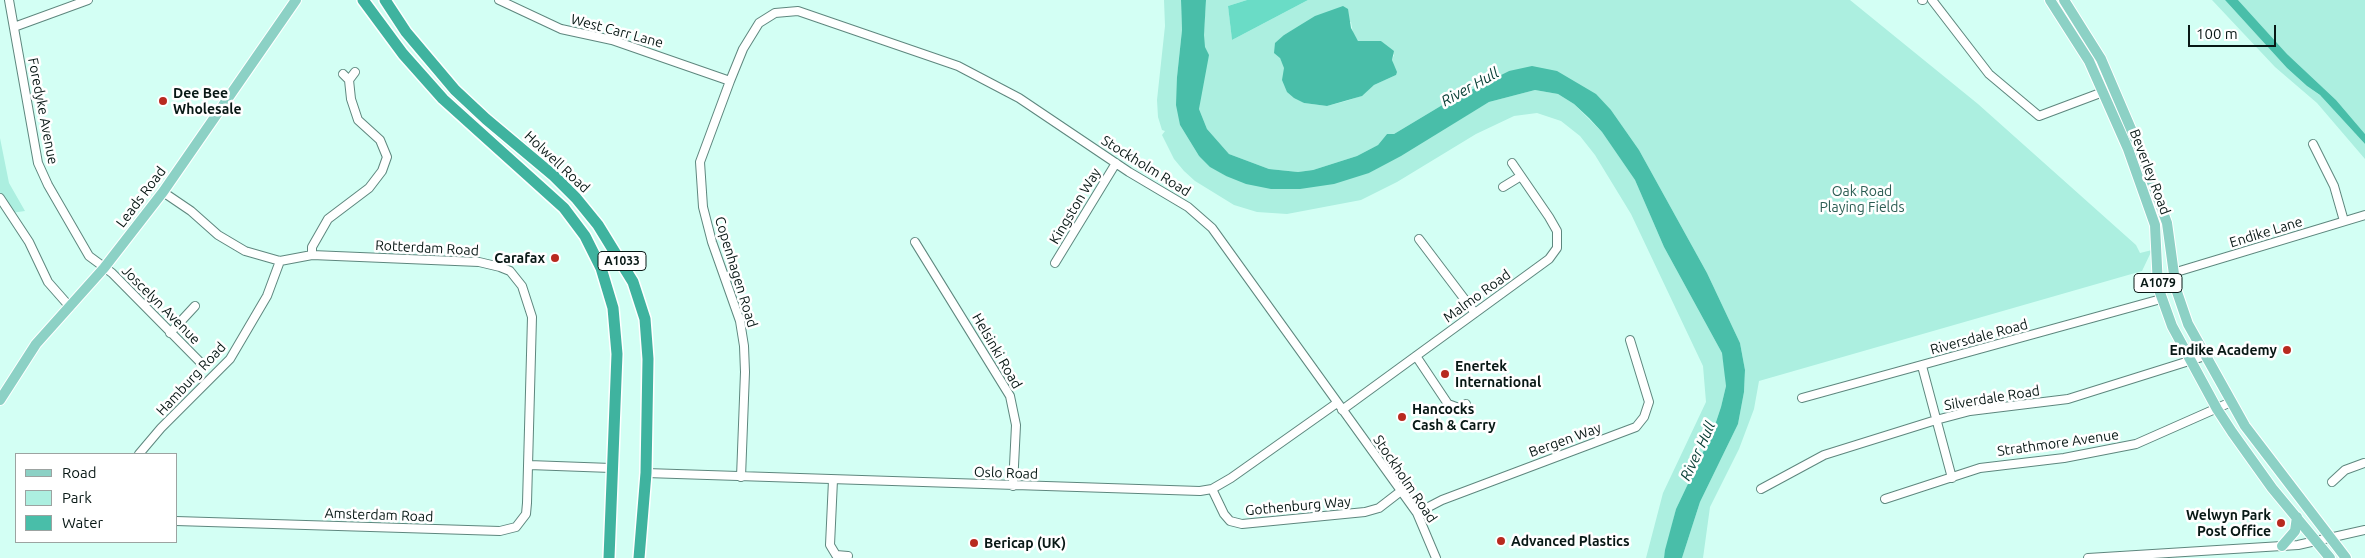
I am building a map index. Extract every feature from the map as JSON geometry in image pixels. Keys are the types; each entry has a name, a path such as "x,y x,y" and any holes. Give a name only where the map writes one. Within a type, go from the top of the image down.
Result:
{"highway":[{"name":"Holwell Road","path":"363,0 434,89 481,135 556,200 570,215 588,241 605,280 615,321 617,354 611,468 609,558"},
{"name":"Holwell Road","path":"385,0 406,32 455,90 572,193 598,225 628,272 642,308 648,347 646,473 639,558"}],"main road":[{"name":"Beverley Road","path":"2050,0 2093,70 2139,180 2155,226 2158,287 2168,315 2217,409 2258,468 2330,558"},
{"name":"Beverley Road","path":"2064,0 2103,66 2150,176 2167,222 2174,273 2188,324 2245,426 2346,558"},
{"name":"Leads Road","path":"0,400 36,344 104,268 163,192 296,1"},
{"path":"2093,70 2103,66"},
{"path":"2113,116 2123,112"},
{"path":"2139,180 2150,176"},
{"path":"2168,315 2182,306"},
{"path":"2258,468 2269,458"},
{"path":"2282,546 2295,531 2297,516"}],"street":[{"name":"Foredyke Avenue","path":"9,0 38,164 90,256 104,268"},
{"path":"14,27 88,0"},
{"name":"West Carr Lane","path":"499,0 561,29 612,40 730,81"},
{"path":"1932,0 1989,74 2039,116 2103,92"},
{"name":"Stockholm Road","path":"730,81 743,49 759,23 775,13 798,12 958,66 1019,98 1116,163 1188,207 1212,228 1417,513 1432,554 1436,558"},
{"path":"312,255 312,247 328,219 386,173 387,157 384,147 380,140 358,120 351,99 346,77 354,72"},
{"name":"Copenhagen Road","path":"730,81 702,154 700,184 707,223 740,321 744,346 745,372 741,477"},
{"path":"2313,144 2334,186 2344,221"},
{"name":"Kingston Way","path":"1055,263 1116,163"},
{"name":"Malmo Road","path":"1340,406 1416,356 1549,259 1557,248 1557,231 1512,164"},
{"path":"1503,188 1521,176"},
{"name":"Rotterdam Road","path":"163,192 192,211 218,235 245,251 280,262 312,255 479,262 500,266 510,272 522,286 532,317 529,465"},
{"path":"0,198 29,242 48,282 70,306"},
{"name":"Endike Lane","path":"2174,273 2365,215"},
{"path":"1419,239 1475,313"},
{"name":"Helsinki Road","path":"916,242 1010,396 1016,425 1013,486"},
{"name":"Hamburg Road","path":"140,453 230,359 268,296 280,262"},
{"name":"Joscelyn Avenue","path":"104,268 112,273 200,362"},
{"name":"Riversdale Road","path":"1802,398 2161,298"},
{"path":"170,333 195,306"},
{"name":"Bergen Way","path":"1417,513 1442,500 1636,427 1644,417 1649,402 1630,340"},
{"path":"1416,356 1448,404 1453,408 1459,408 1466,404"},
{"name":"Silverdale Road","path":"1761,489 1824,455 1936,420 1970,411 2068,399 2205,356"},
{"path":"1922,366 1952,478"},
{"name":"Strathmore Avenue","path":"1885,499 1980,468 1998,464 2064,458 2136,444 2231,402"},
{"name":"Oslo Road","path":"646,473 1179,492 1212,488 1231,478 1340,406"},
{"path":"2331,483 2345,470 2365,463 2365,468"},
{"path":"529,465 611,468"},
{"name":"Amsterdam Road","path":"178,520 500,531 516,527 526,514 529,465"},
{"path":"833,480 830,545 836,555 848,556"},
{"name":"Gothenburg Way","path":"1212,488 1224,514 1230,521 1242,524 1365,512 1379,508 1401,491"},
{"path":"2088,558 2282,546 2318,542 2365,530"}],"green space":[{"path":"1164,0 1181,0 1182,30 1177,77 1180,125 1199,156 1226,176 1369,173 1489,102 1535,90 1558,94 1574,104 1602,132 1635,180 1664,247 1722,353 1725,370 1726,386 1721,407 1713,431 1676,509 1664,558 1646,558 1663,493 1706,402 1703,366 1631,214 1595,155 1580,136 1561,121 1537,113 1514,116 1476,134 1397,182 1361,200 1287,214 1257,212 1234,205 1195,181 1184,171 1174,159 1162,135 1165,131 1162,130 1158,117 1157,100 1165,26"},
{"name":"Oak Road Playing Fields","path":"1206,0 1247,0 1228,6 1232,40 1308,0 1850,0 1978,104 2136,245 2140,253 2152,250 2142,271 1759,381 1754,409 1739,449 1710,507 1703,558 1682,558 1700,502 1738,424 1744,392 1745,370 1740,343 1707,273 1639,150 1611,110 1509,71 1449,101 1394,134 1387,134 1378,145 1357,156 1313,170 1298,172 1269,169 1229,154 1207,129 1199,109","holes":["1351,22 1353,33 1358,41 1381,41 1394,55 1392,60 1396,75 1374,85 1361,96 1346,101 1327,106 1304,103 1299,99 1280,58 1284,35 1296,28"]},
{"path":"2212,0 2225,0 2287,68 2321,96 2365,144 2365,159 2317,103 2275,67"},
{"path":"2238,0 2365,0 2365,134 2336,100 2287,54"},
{"path":"0,138 9,183 25,211 11,213 0,195"}],"shaded area":[{"path":"1247,0 1308,0 1232,40 1228,6"}],"water":[{"path":"1181,0 1206,0 1204,35 1205,47 1209,55 1199,109 1207,129 1229,154 1269,169 1298,172 1313,170 1357,156 1378,145 1387,134 1394,134 1449,101 1509,71 1532,66 1557,71 1596,94 1611,110 1639,150 1707,273 1740,343 1745,370 1744,392 1738,424 1700,502 1682,558 1664,558 1665,550 1676,509 1713,431 1721,407 1726,386 1722,353 1664,247 1635,180 1602,132 1574,104 1558,94 1535,90 1489,102 1401,156 1369,173 1334,184 1300,189 1271,189 1246,184 1210,167 1199,156 1180,125 1176,105 1182,30"},
{"path":"2225,0 2238,0 2287,54 2336,100 2365,134 2365,144 2320,95 2287,68"},
{"path":"1343,6 1348,9 1351,28 1358,41 1381,41 1394,51 1392,60 1397,72 1396,75 1374,85 1362,96 1327,106 1304,103 1287,92 1282,80 1284,68 1280,58 1274,53 1275,43 1284,35 1315,16"}],"place":[{"name":"Dee Bee Wholesale","path":"163,101"},
{"name":"Carafax","path":"555,258"},
{"name":"Endike Academy","path":"2287,350"},
{"name":"Enertek International","path":"1445,374"},
{"name":"Hancocks Cash & Carry","path":"1402,417"},
{"name":"Welwyn Park Post Office","path":"2281,523"},
{"name":"Advanced Plastics","path":"1501,541"},
{"name":"Bericap (UK)","path":"974,543"}],"water label":[{"name":"River Hull","path":"1470,87"},
{"name":"River Hull","path":"1698,451"}]}
